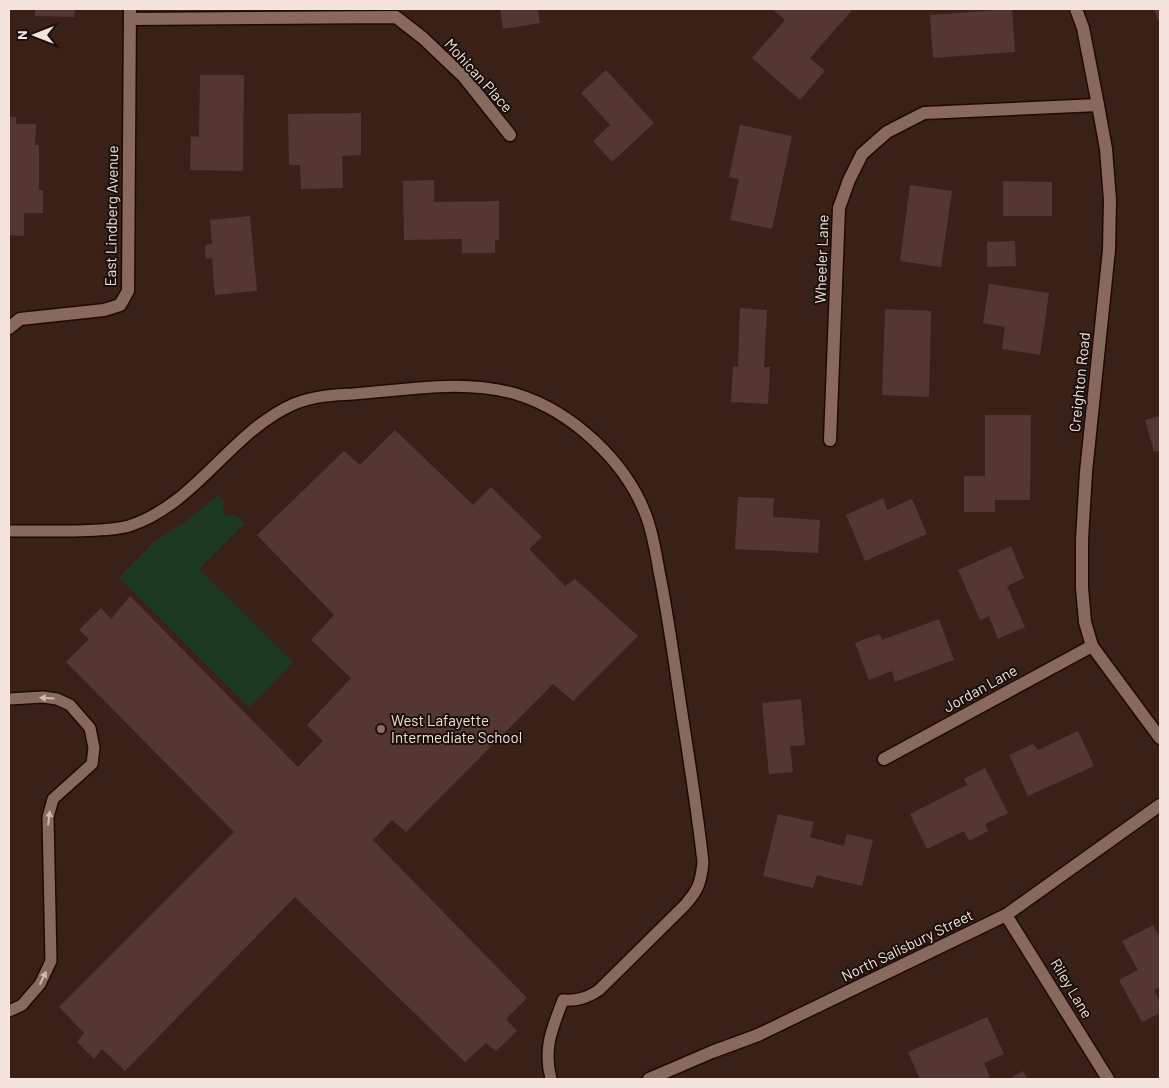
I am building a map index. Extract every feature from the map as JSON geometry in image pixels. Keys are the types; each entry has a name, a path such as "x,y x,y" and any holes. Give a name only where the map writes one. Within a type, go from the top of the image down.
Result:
{"street":[{"name":"Creighton Road","path":"1076,9 1083,28 1106,149 1110,200 1109,250 1086,472 1082,539 1082,588 1085,622 1092,646 1160,738"},
{"name":"Mohican Place","path":"130,14 398,13 464,78 510,135"},
{"name":"East Lindberg Avenue","path":"9,328 20,319 104,310 120,305 128,292 130,14"},
{"name":"Wheeler Lane","path":"830,440 839,208 848,180 862,154 887,132 924,113 1098,105"},
{"name":"Jordan Lane","path":"884,759 1092,646"},
{"name":"North Salisbury Street","path":"649,1079 758,1035 1006,915 1160,806"},
{"name":"Riley Lane","path":"1006,915 1108,1079"}],"lane":[{"path":"9,531 114,529 129,526 150,517 196,485 258,425 296,404 319,396 456,386 489,389 514,394 542,404 586,434 605,451 622,471 637,495 647,518 653,542 664,595 703,862 696,892 599,990 574,1001 563,1000 552,1027 548,1047 547,1062 551,1079"},
{"path":"9,699 43,697 57,699 70,705 90,728 94,748 92,764 54,799 48,817 50,961 40,984 22,1005 9,1011"}],"green space":[{"path":"218,496 224,502 223,512 227,516 236,515 245,523 199,569 293,662 249,707 119,577 157,539 185,522"}],"building":[{"path":"35,9 75,9 74,17 35,16"},
{"path":"500,9 538,9 540,23 503,29"},
{"path":"772,9 853,9 810,58 825,71 800,100 752,58 785,20"},
{"path":"1012,9 1015,52 933,58 930,15"},
{"path":"1154,9 1160,9 1160,25"},
{"path":"606,70 654,123 612,162 593,141 610,125 581,93"},
{"path":"200,75 244,75 243,171 190,170 191,136 199,137"},
{"path":"361,113 361,155 342,156 343,188 301,189 300,165 289,165 288,114"},
{"path":"9,117 16,117 16,124 36,124 35,145 39,145 39,190 43,190 43,213 24,213 24,236 9,235"},
{"path":"740,125 792,136 772,229 730,220 739,179 729,177"},
{"path":"434,180 434,202 499,201 499,240 495,240 495,253 462,253 462,239 404,240 403,181"},
{"path":"1003,181 1052,182 1052,216 1003,216"},
{"path":"910,185 952,191 941,267 900,261"},
{"path":"250,216 257,291 215,295 212,258 206,259 205,245 212,244 210,220"},
{"path":"1015,241 1016,266 987,267 987,242"},
{"path":"989,284 1049,293 1040,355 1002,349 1005,327 983,323"},
{"path":"740,308 767,310 764,367 770,367 768,404 731,402 733,366 738,367"},
{"path":"885,309 931,311 929,397 882,395"},
{"path":"985,415 1031,415 1030,500 995,500 995,512 964,512 964,476 985,476"},
{"path":"1160,416 1160,450 1154,452 1145,420"},
{"name":"West Lafayette Intermediate School","path":"395,430 473,505 491,487 542,537 529,549 565,586 575,579 638,636 573,701 553,684 406,832 392,820 373,840 527,998 506,1019 517,1031 496,1051 486,1043 465,1062 295,897 125,1071 102,1049 94,1059 77,1042 84,1033 59,1007 234,832 66,662 89,639 79,630 101,608 111,619 130,596 298,767 323,741 307,725 351,678 311,640 334,615 257,535 344,451 360,465"},
{"path":"738,497 774,498 773,517 820,520 818,553 735,549"},
{"path":"883,498 887,510 912,499 927,534 865,561 846,515"},
{"path":"1011,546 1024,578 1007,586 1025,627 998,639 989,616 980,620 958,570"},
{"path":"939,619 954,660 895,682 892,671 869,680 855,643 879,634 882,640"},
{"path":"801,699 805,745 790,746 793,772 769,774 762,703"},
{"path":"1078,731 1094,766 1028,796 1009,755 1033,744 1038,750"},
{"path":"985,768 1008,813 985,824 988,831 969,841 964,831 927,849 910,814 967,785 964,779"},
{"path":"778,814 814,822 810,837 844,846 847,834 873,840 862,886 817,875 813,888 763,876"},
{"path":"1153,925 1160,938 1160,987 1154,990 1160,1002 1160,1013 1142,1022 1119,980 1138,970 1122,941"},
{"path":"987,1017 1004,1054 984,1063 990,1077 985,1079 920,1079 908,1052"},
{"path":"1023,1071 1028,1079 1009,1079"}],"place":[{"name":"West Lafayette Intermediate School","path":"381,729"}]}
